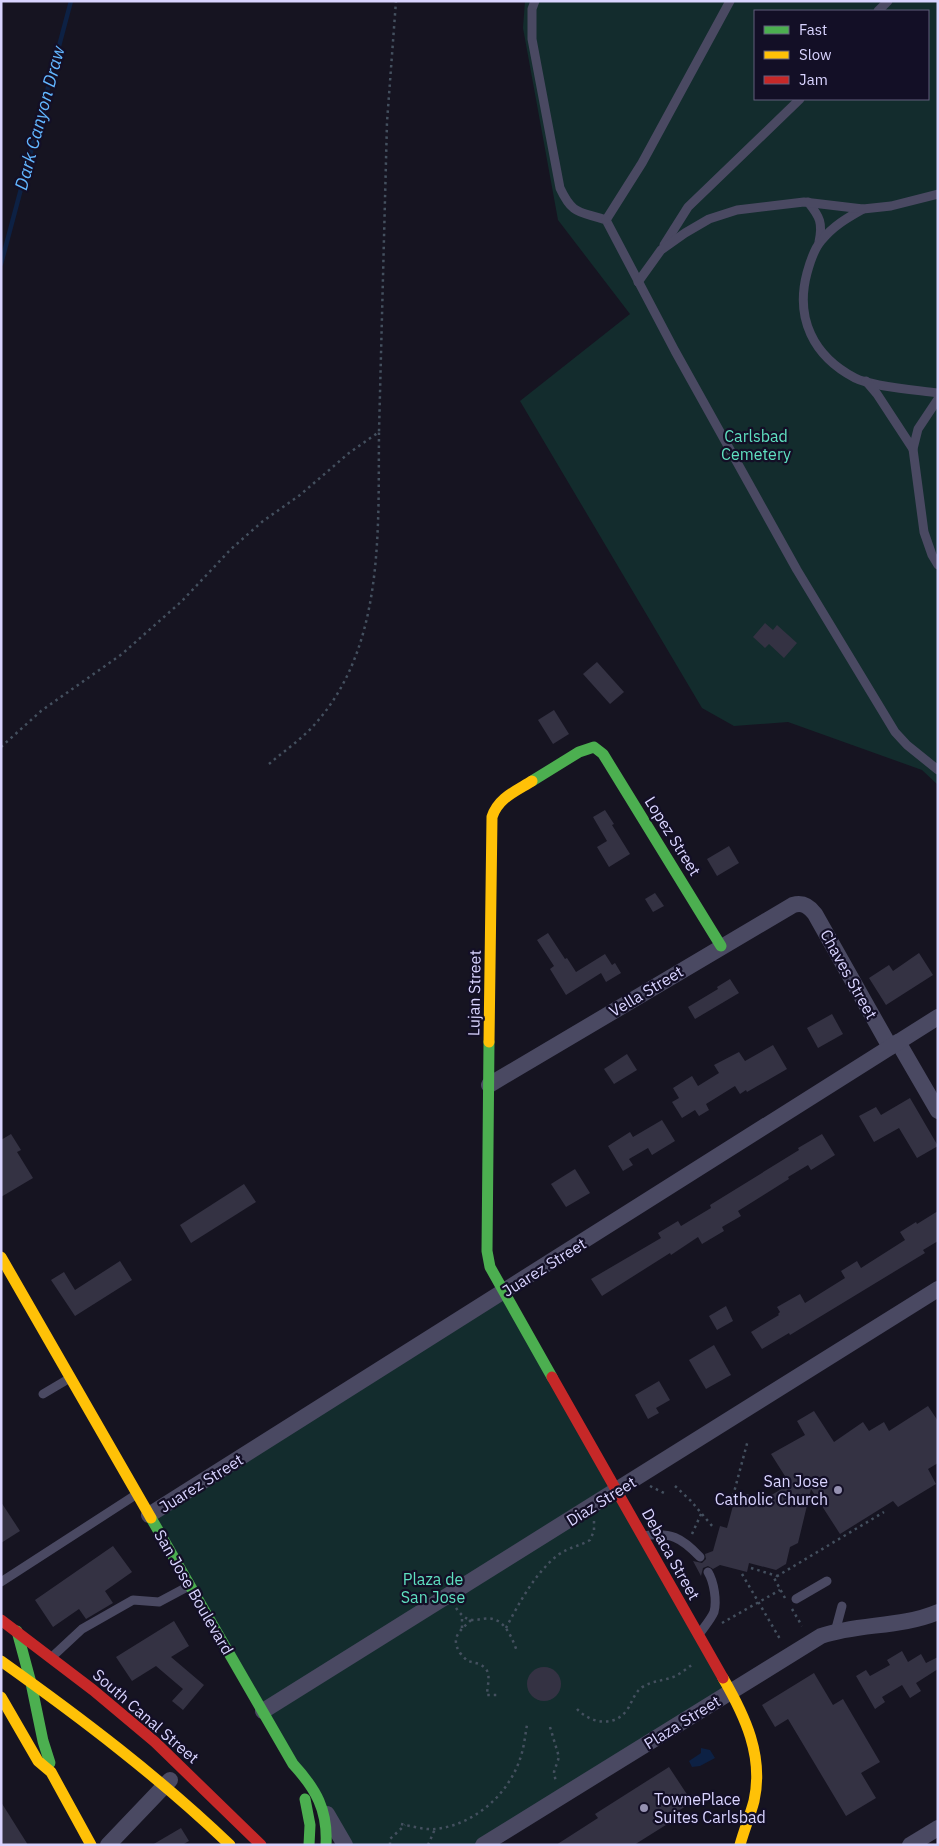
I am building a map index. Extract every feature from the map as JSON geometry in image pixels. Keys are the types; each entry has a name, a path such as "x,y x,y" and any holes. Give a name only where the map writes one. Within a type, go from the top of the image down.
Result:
{"main road":[{"name":"Lopez Street","path":"594,747 603,754 721,946"},
{"name":"Lujan Street","path":"504,1292 490,1267 487,1252 492,817 495,807 502,799 579,752 594,747"},
{"name":"San Jose Boulevard","path":"3,1264 294,1764 307,1778 324,1809"},
{"name":"Debaca Street","path":"504,1292 750,1728 756,1762 754,1797 740,1845"},
{"name":"South Canal Street","path":"1,1620 93,1690 182,1767 261,1845"},
{"path":"16,1631 31,1683 38,1724 50,1759 51,1772"},
{"path":"1,1661 121,1749 165,1785 230,1845"},
{"path":"1,1697 38,1760 51,1772 91,1845"},
{"path":"294,1764 298,1783 306,1804 310,1826 309,1845"},
{"path":"324,1809 326,1845"}],"street":[{"name":"Vella Street","path":"489,1085 721,946 793,905 804,904"},
{"name":"Chaves Street","path":"804,904 815,914 894,1045 938,1111"},
{"name":"Juarez Street","path":"149,1515 938,1017"},
{"name":"Diaz Street","path":"263,1711 938,1289"},
{"name":"Plaza Street","path":"483,1845 821,1636 835,1632 890,1625 938,1612"},
{"path":"108,1845 182,1767"},
{"name":"San Jose Boulevard","path":"324,1809 345,1845"},
{"path":"910,1845 938,1828"}],"lane":[{"path":"535,1 532,9 532,39 560,188 572,208 583,214 606,220 638,282 797,570 895,732 907,745 936,766"},
{"path":"606,220 642,164 730,1"},
{"path":"879,10 888,1"},
{"path":"638,282 688,207 799,100"},
{"path":"661,250 709,219 737,210 772,204 808,202 863,209 891,206 938,194"},
{"path":"808,202 818,215 822,228 819,242 802,289 803,310 809,332 816,345 836,365 856,378 938,394"},
{"path":"819,242 838,223 863,209"},
{"path":"866,381 877,394 913,448"},
{"path":"938,400 918,429 913,448 924,532 932,555 938,565"},
{"path":"43,1394 70,1378"},
{"path":"1,1582 137,1494"},
{"path":"642,1536 655,1534 674,1535 687,1543 700,1557"},
{"path":"698,1635 714,1611 714,1594 711,1577 708,1572"},
{"path":"796,1600 826,1581"},
{"path":"51,1658 82,1629 133,1600 159,1602 190,1586"},
{"path":"835,1632 842,1606"}],"path":[{"path":"269,764 303,736 324,712 342,686 360,642 371,595 378,526 387,122 396,1"},
{"path":"1,748 42,710 122,654 182,601 225,555 263,521 300,495 349,453 379,432"},
{"path":"733,1496 748,1440"},
{"path":"646,1485 664,1493"},
{"path":"675,1486 702,1512 713,1527"},
{"path":"690,1537 702,1512"},
{"path":"802,1626 774,1578 884,1512"},
{"path":"506,1628 526,1593 543,1570 557,1556 590,1540 594,1531 594,1519"},
{"path":"751,1568 777,1576"},
{"path":"742,1574 780,1639"},
{"path":"721,1624 780,1590"},
{"path":"456,1608 462,1616 471,1620 489,1618 498,1621 506,1628 518,1651"},
{"path":"462,1616 462,1628"},
{"path":"471,1620 462,1628 456,1641 457,1647 466,1660 482,1665 487,1670 489,1678 487,1695 500,1695"},
{"path":"577,1709 588,1718 597,1722 609,1722 618,1718 626,1711 635,1693 642,1687 652,1682 672,1678 699,1659"},
{"path":"401,1824 434,1829 459,1822 488,1806 508,1786 520,1758 527,1725"},
{"path":"550,1727 559,1758 554,1772 556,1784"},
{"path":"390,1845 390,1839 405,1825"},
{"path":"428,1845 434,1829"}],"green space":[{"name":"Carlsbad Cemetery","path":"525,1 938,1 938,785 922,770 788,722 734,726 702,708 520,401 630,314 558,220 523,28"},
{"name":"Plaza de San Jose","path":"504,1292 731,1692 483,1845 345,1845 149,1515"}],"water":[{"path":"701,1748 710,1750 715,1758 700,1766 692,1767 689,1761 701,1753"}],"building":[{"path":"765,623 773,630 777,625 797,643 784,658 769,644 765,648 753,637"},
{"path":"597,662 624,692 610,704 583,674"},
{"path":"554,710 569,734 553,744 538,720"},
{"path":"605,810 630,854 609,867 597,847 607,841 593,817"},
{"path":"729,846 739,863 717,876 707,859"},
{"path":"655,893 664,906 653,912 645,899"},
{"path":"548,933 576,972 605,954 612,965 615,963 621,973 606,982 601,973 566,995 550,969 554,966 537,940"},
{"path":"919,953 933,975 886,1005 869,978 889,965 893,971"},
{"path":"730,979 739,993 695,1019 688,1007 718,989 717,987"},
{"path":"832,1014 843,1034 818,1048 807,1028"},
{"path":"773,1045 787,1069 747,1092 746,1090 740,1094 735,1086 706,1104 709,1110 699,1116 695,1110 682,1118 672,1102 679,1098 673,1088 692,1076 698,1086 719,1073 714,1065 739,1052 745,1061"},
{"path":"627,1054 637,1070 614,1084 604,1069"},
{"path":"910,1098 938,1146 917,1158 899,1128 874,1142 859,1116 876,1107 881,1115"},
{"path":"662,1120 675,1141 652,1155 648,1148 629,1159 633,1165 623,1171 608,1146 630,1132 633,1137"},
{"path":"11,1134 21,1150 17,1152 33,1178 1,1197 1,1140"},
{"path":"822,1134 835,1155 811,1170 808,1165 738,1211 741,1216 722,1227 724,1231 702,1244 698,1237 602,1296 591,1279 661,1238 658,1233 678,1221 681,1226 711,1208 710,1205"},
{"path":"575,1169 590,1193 566,1207 551,1184"},
{"path":"244,1184 256,1202 191,1243 180,1225"},
{"path":"938,1211 938,1241 923,1250 925,1253 790,1335 789,1333 762,1349 751,1332 779,1315 780,1312 777,1307 800,1294 805,1303 845,1278 841,1271 857,1261 861,1268 905,1240 900,1232"},
{"path":"120,1261 132,1280 75,1316 51,1280 64,1272 75,1290"},
{"path":"726,1306 733,1321 717,1330 709,1316"},
{"path":"714,1345 731,1375 706,1389 689,1360"},
{"path":"659,1381 670,1400 656,1408 659,1413 648,1419 635,1395"},
{"name":"San Jose Catholic Church","path":"928,1406 938,1421 938,1463 928,1469 936,1484 898,1507 893,1501 840,1534 811,1489 798,1543 790,1547 786,1564 776,1570 749,1563 747,1572 720,1565 713,1569 708,1566 703,1568 701,1576 693,1561 702,1563 706,1559 705,1554 713,1551 720,1526 727,1528 734,1502 747,1494 763,1500 790,1484 771,1454 805,1435 797,1421 814,1411 834,1442 863,1422 869,1431 884,1422 889,1431"},
{"path":"1,1502 20,1531 1,1543"},
{"path":"113,1546 132,1572 105,1591 113,1603 86,1619 79,1609 53,1627 35,1600"},
{"path":"174,1621 189,1646 171,1657 204,1685 183,1710 172,1701 183,1689 156,1666 132,1681 116,1657"},
{"path":"902,1651 908,1662 921,1654 926,1663 938,1657 938,1669 916,1683 921,1691 910,1698 902,1685 882,1697 885,1702 875,1709 856,1676 866,1670 870,1676 890,1665 887,1660"},
{"path":"544,1667 556,1672 561,1684 556,1696 544,1701 532,1696 527,1684 532,1672"},
{"path":"814,1673 833,1705 843,1699 880,1762 861,1773 876,1798 846,1816 788,1719 775,1727 762,1705"},
{"name":"TownePlace Suites Carlsbad","path":"669,1767 692,1802 666,1819 669,1823 634,1845 556,1845 598,1818 595,1814"},
{"path":"1,1802 28,1845 1,1845"},
{"path":"181,1828 189,1841 182,1845 152,1845"}],"waterway":[{"name":"Dark Canyon Draw","path":"1,264 71,1"}],"traffic: fast":[{"path":"532,781 579,752 594,747 603,754 721,946"},
{"path":"489,1042 487,1251 490,1267 552,1377"},
{"path":"151,1518 293,1764 314,1791 323,1811 326,1845"},
{"path":"17,1631 50,1763"},
{"path":"305,1799 310,1825 309,1845"}],"traffic: slow":[{"path":"489,1042 492,817 503,800 532,781"},
{"path":"1,1257 151,1518"},
{"path":"1,1661 119,1749 176,1796 230,1845"},
{"path":"723,1678 745,1722 754,1752 756,1768 754,1801 740,1845"},
{"path":"1,1697 38,1761 51,1772 91,1845"}],"traffic: jam":[{"path":"552,1377 723,1678"},
{"path":"1,1620 93,1690 155,1742 261,1845"}],"place":[{"name":"San Jose Catholic Church","path":"838,1490"},
{"name":"TownePlace Suites Carlsbad","path":"644,1808"}]}
